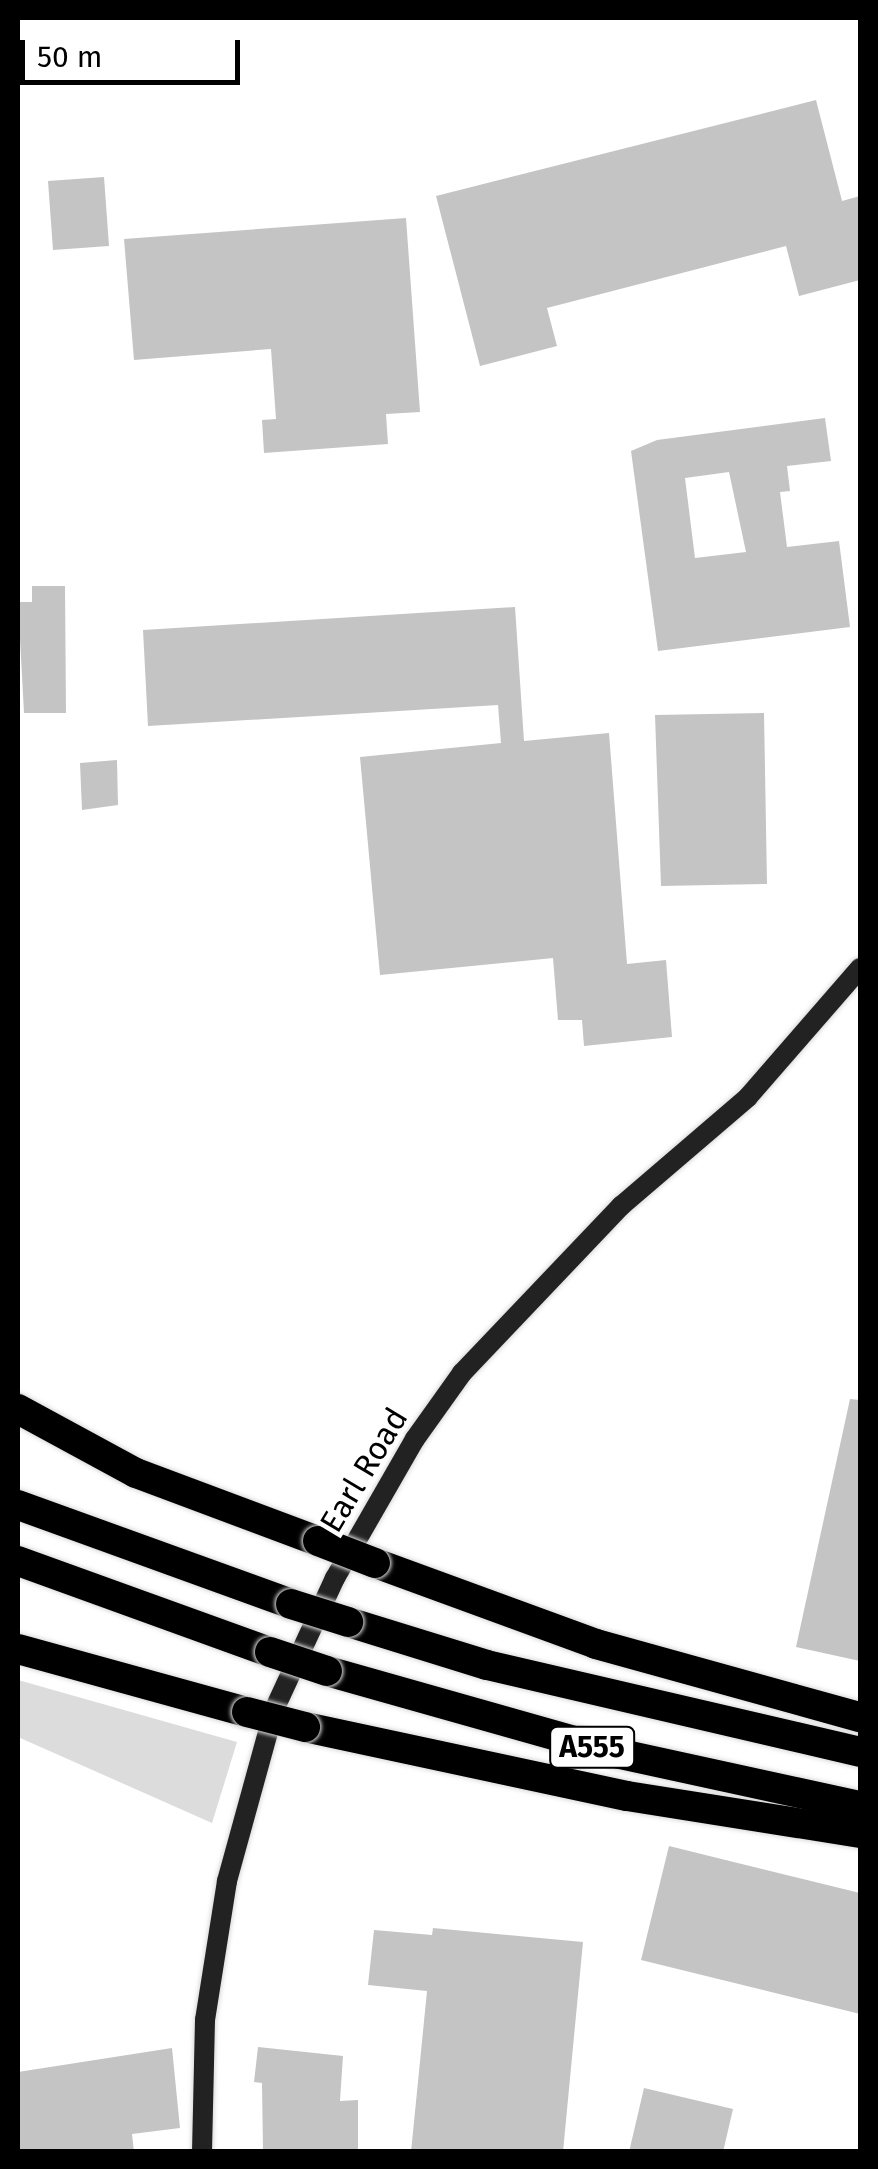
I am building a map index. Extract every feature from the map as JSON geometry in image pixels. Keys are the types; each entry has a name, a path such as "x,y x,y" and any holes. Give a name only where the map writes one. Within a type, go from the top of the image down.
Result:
{"highway":[{"path":"18,1410 136,1473 596,1644 860,1716"},
{"name":"A555","path":"18,1505 291,1604 488,1665 860,1752"},
{"name":"A555","path":"18,1561 327,1671 616,1753 860,1806"},
{"path":"18,1649 305,1727 627,1796 860,1833"}],"street":[{"name":"Earl Road","path":"202,2152 205,2020 226,1881 274,1710 334,1578 415,1439 462,1373 621,1206 748,1097 860,968"}],"shaded area":[{"path":"18,1680 237,1742 212,1823 18,1737"}],"building":[{"path":"816,100 842,201 860,196 860,280 799,296 786,246 547,308 557,346 480,366 436,196"},
{"path":"104,177 109,246 53,250 48,181"},
{"path":"406,218 420,412 386,414 388,444 264,453 262,420 276,419 271,349 134,360 124,239"},
{"path":"825,418 831,461 787,466 790,491 780,492 787,547 839,541 850,627 658,651 631,451 657,440","holes":["729,472 746,552 695,558 685,478"]},
{"path":"32,586 65,586 66,713 24,713 18,602 32,602"},
{"path":"515,607 524,741 609,733 627,964 666,960 672,1037 584,1046 582,1020 558,1020 553,958 380,975 360,757 501,743 498,705 148,726 143,630"},
{"path":"764,713 767,884 661,886 655,715"},
{"path":"117,760 118,805 82,810 80,763"},
{"path":"850,1399 860,1400 860,1661 796,1647"},
{"path":"669,1846 860,1893 860,2014 641,1960"},
{"path":"433,1928 583,1942 563,2152 411,2152 427,1991 368,1985 374,1930 432,1935"},
{"path":"258,2047 343,2056 340,2101 358,2100 358,2152 263,2152 262,2083 254,2082"},
{"path":"172,2048 180,2128 132,2134 134,2152 18,2152 18,2072"},
{"path":"644,2088 733,2109 723,2152 629,2152"}]}
